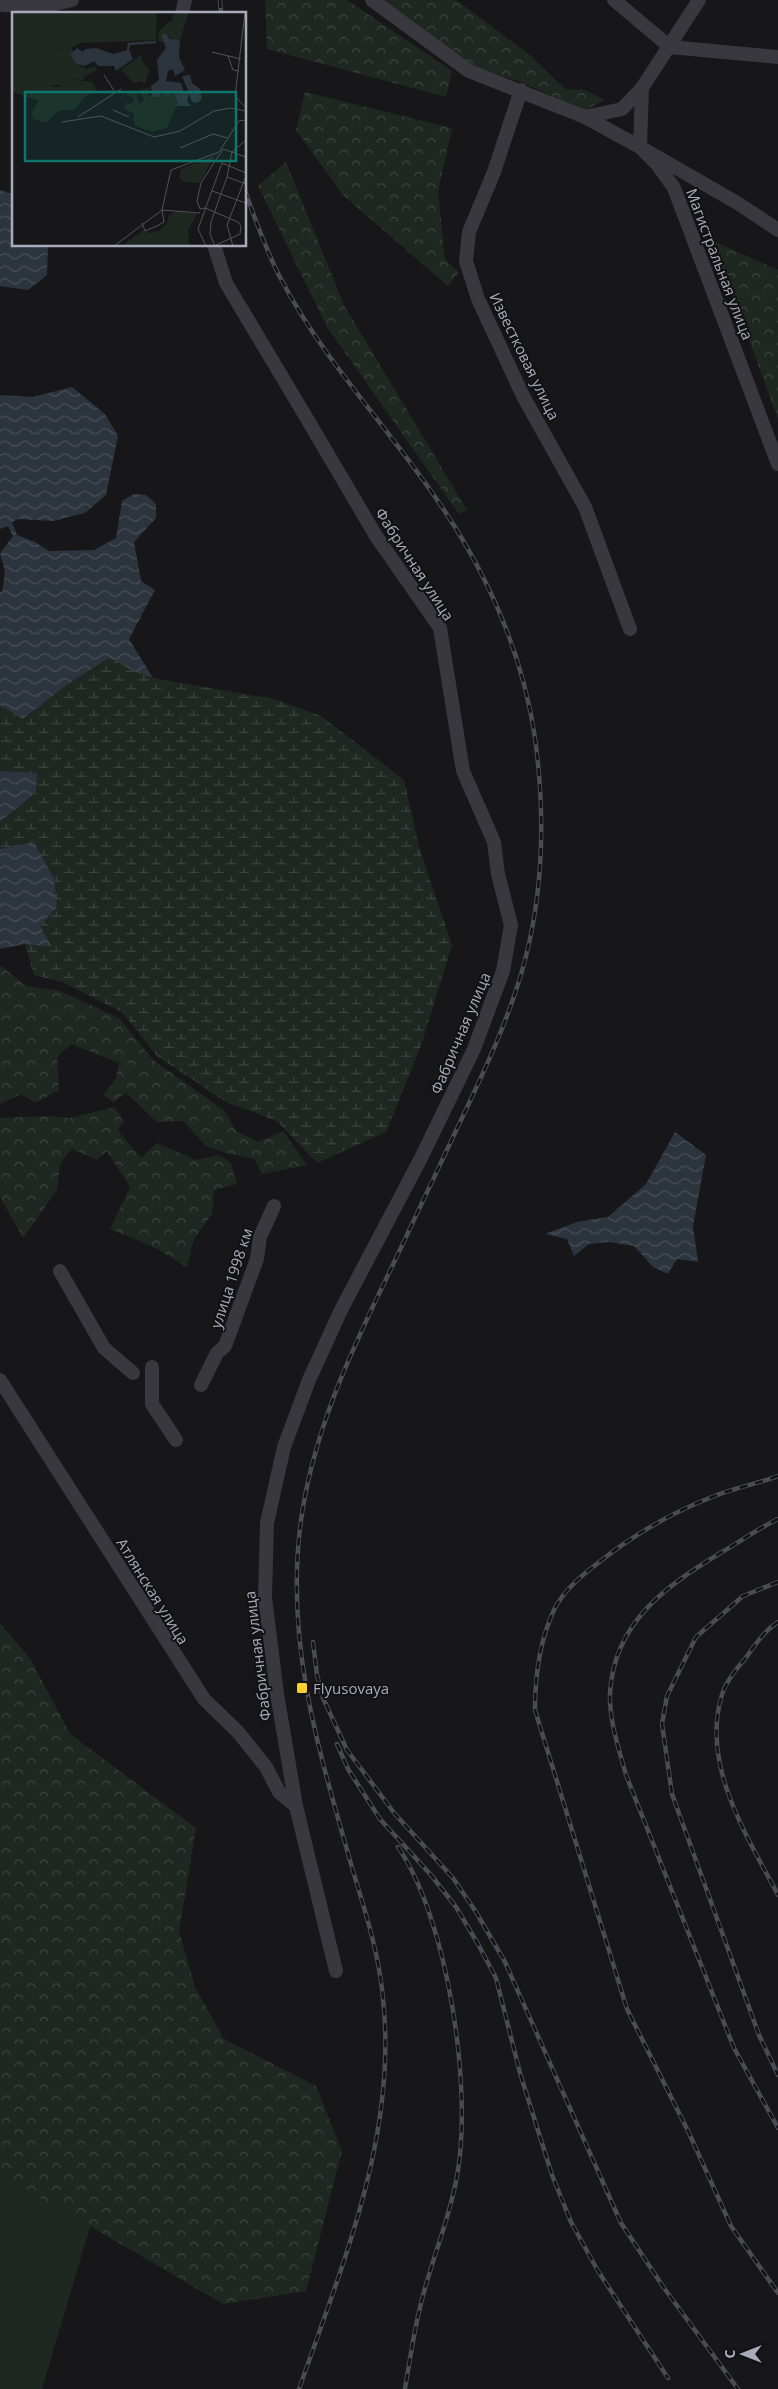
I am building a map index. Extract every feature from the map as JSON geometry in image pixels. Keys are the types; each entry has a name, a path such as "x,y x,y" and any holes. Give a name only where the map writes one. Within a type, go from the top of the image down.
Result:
{"street":[{"path":"0,5 42,7 72,0"},
{"name":"Магистральная улица","path":"372,0 469,71 521,90 584,117 640,147 657,164 674,188 778,464"},
{"path":"614,0 670,47 778,57"},
{"path":"584,117 622,108 642,88 699,0"},
{"path":"642,88 640,147 739,204 778,230"},
{"name":"Известковая улица","path":"521,90 494,172 469,232 466,261 478,299 523,396 585,508 630,629"},
{"name":"Фабричная улица","path":"214,246 226,283 376,536 440,628 464,771 494,842 498,874 510,925 503,971 474,1049 421,1158 341,1310 309,1380 284,1447 268,1523 264,1597 277,1694 296,1806 336,1971"},
{"name":"улица 1998 км","path":"201,1385 217,1353 225,1346 257,1259 260,1237 274,1206"},
{"path":"60,1271 104,1348 133,1373"},
{"path":"152,1367 152,1404 176,1440"},
{"name":"Атлянская улица","path":"0,1380 204,1700 238,1732 266,1766 279,1792 296,1806"}],"green space":[{"path":"265,0 347,0 452,71 446,97 267,49"},
{"path":"379,0 456,0 530,55 565,89 585,90 605,100 583,111 524,83 469,65"},
{"path":"305,92 452,128 438,192 445,260 459,272 448,286 343,195 296,130"},
{"path":"286,162 344,305 467,510 459,514 327,327 258,186"},
{"path":"713,241 778,270 778,419"},
{"path":"110,658 138,673 153,678 274,699 321,716 404,780 419,847 452,945 421,1046 386,1132 317,1163 277,1121 226,1102 157,1056 122,1012 62,982 34,975 25,944 51,947 40,926 57,907 34,842 0,849 0,822 36,773 0,771 0,705 24,719 68,684"},
{"path":"0,965 26,986 60,991 119,1018 153,1060 225,1111 236,1131 258,1142 283,1131 307,1165 262,1174 254,1159 226,1153 206,1146 183,1121 157,1122 126,1093 113,1102 103,1095 116,1079 119,1063 71,1044 57,1057 59,1090 35,1103 21,1094 0,1104"},
{"path":"115,1107 123,1121 118,1131 141,1158 157,1143 196,1160 219,1155 231,1163 237,1184 214,1190 212,1214 194,1239 187,1267 156,1248 110,1229 130,1187 107,1151 97,1160 72,1149 60,1164 57,1190 23,1238 0,1197 0,1118 50,1116 70,1118"},
{"path":"0,1623 31,1660 70,1734 196,1828 179,1931 195,1987 224,2039 316,2086 342,2151 306,2291 223,2304 80,2220 0,2176"},
{"path":"0,2171 93,2217 42,2389 0,2389"}],"water":[{"path":"0,190 12,194 12,246 48,246 47,275 28,290 0,286"},
{"path":"72,387 105,414 118,436 106,495 85,513 53,521 18,519 12,522 17,535 35,542 49,551 94,550 116,538 122,501 134,494 146,495 156,504 156,518 134,542 141,581 155,590 129,639 153,678 138,673 109,658 68,684 23,719 0,705 0,592 2,592 5,572 0,553 13,536 8,526 0,529 0,395 33,397"},
{"path":"0,771 37,773 36,792 0,822"},
{"path":"34,842 54,879 57,907 40,926 52,947 25,944 0,949 0,849"},
{"path":"675,1132 706,1155 693,1226 698,1262 677,1259 668,1274 653,1267 634,1246 609,1242 589,1244 574,1256 567,1239 545,1234 577,1222 608,1217 646,1184"}],"railway":[{"path":"220,0 221,12"},
{"path":"246,194 271,258 298,310 338,368 403,452 444,510 476,563 489,590 513,648 529,707 538,766 541,822 541,849 536,905 525,960 511,1005 484,1071 346,1366 322,1429 305,1494 300,1528 297,1572 298,1615 302,1657 317,1739 377,1957 382,1989 385,2041 383,2092 376,2143 364,2193 350,2243 299,2389"},
{"path":"778,1476 697,1503 653,1525 611,1553 573,1584 562,1596 554,1610 541,1647 537,1672 535,1710 627,2009 689,2133 731,2226 778,2293"},
{"path":"778,1519 681,1578 646,1609 632,1626 621,1646 614,1668 610,1693 613,1724 626,1775 734,2048 778,2128"},
{"path":"778,1582 743,1596 696,1637 667,1696 662,1724 672,1794 759,2035 778,2075"},
{"path":"778,1622 760,1639 734,1672 721,1698 717,1724 718,1750 731,1800 741,1825 778,1895"},
{"path":"313,1642 317,1675 323,1698 347,1750 395,1814 453,1878 476,1912 505,1962 621,2223 664,2288 738,2389"},
{"path":"337,1744 348,1769 380,1819 431,1875 456,1907 496,1978 520,2073 552,2175 571,2222 598,2271 668,2378"},
{"path":"398,1847 416,1879 431,1917 443,1960 459,2053 462,2098 461,2140 457,2176 448,2215 421,2305 405,2389"}],"place":[{"name":"Flyusovaya","path":"302,1688"}]}
